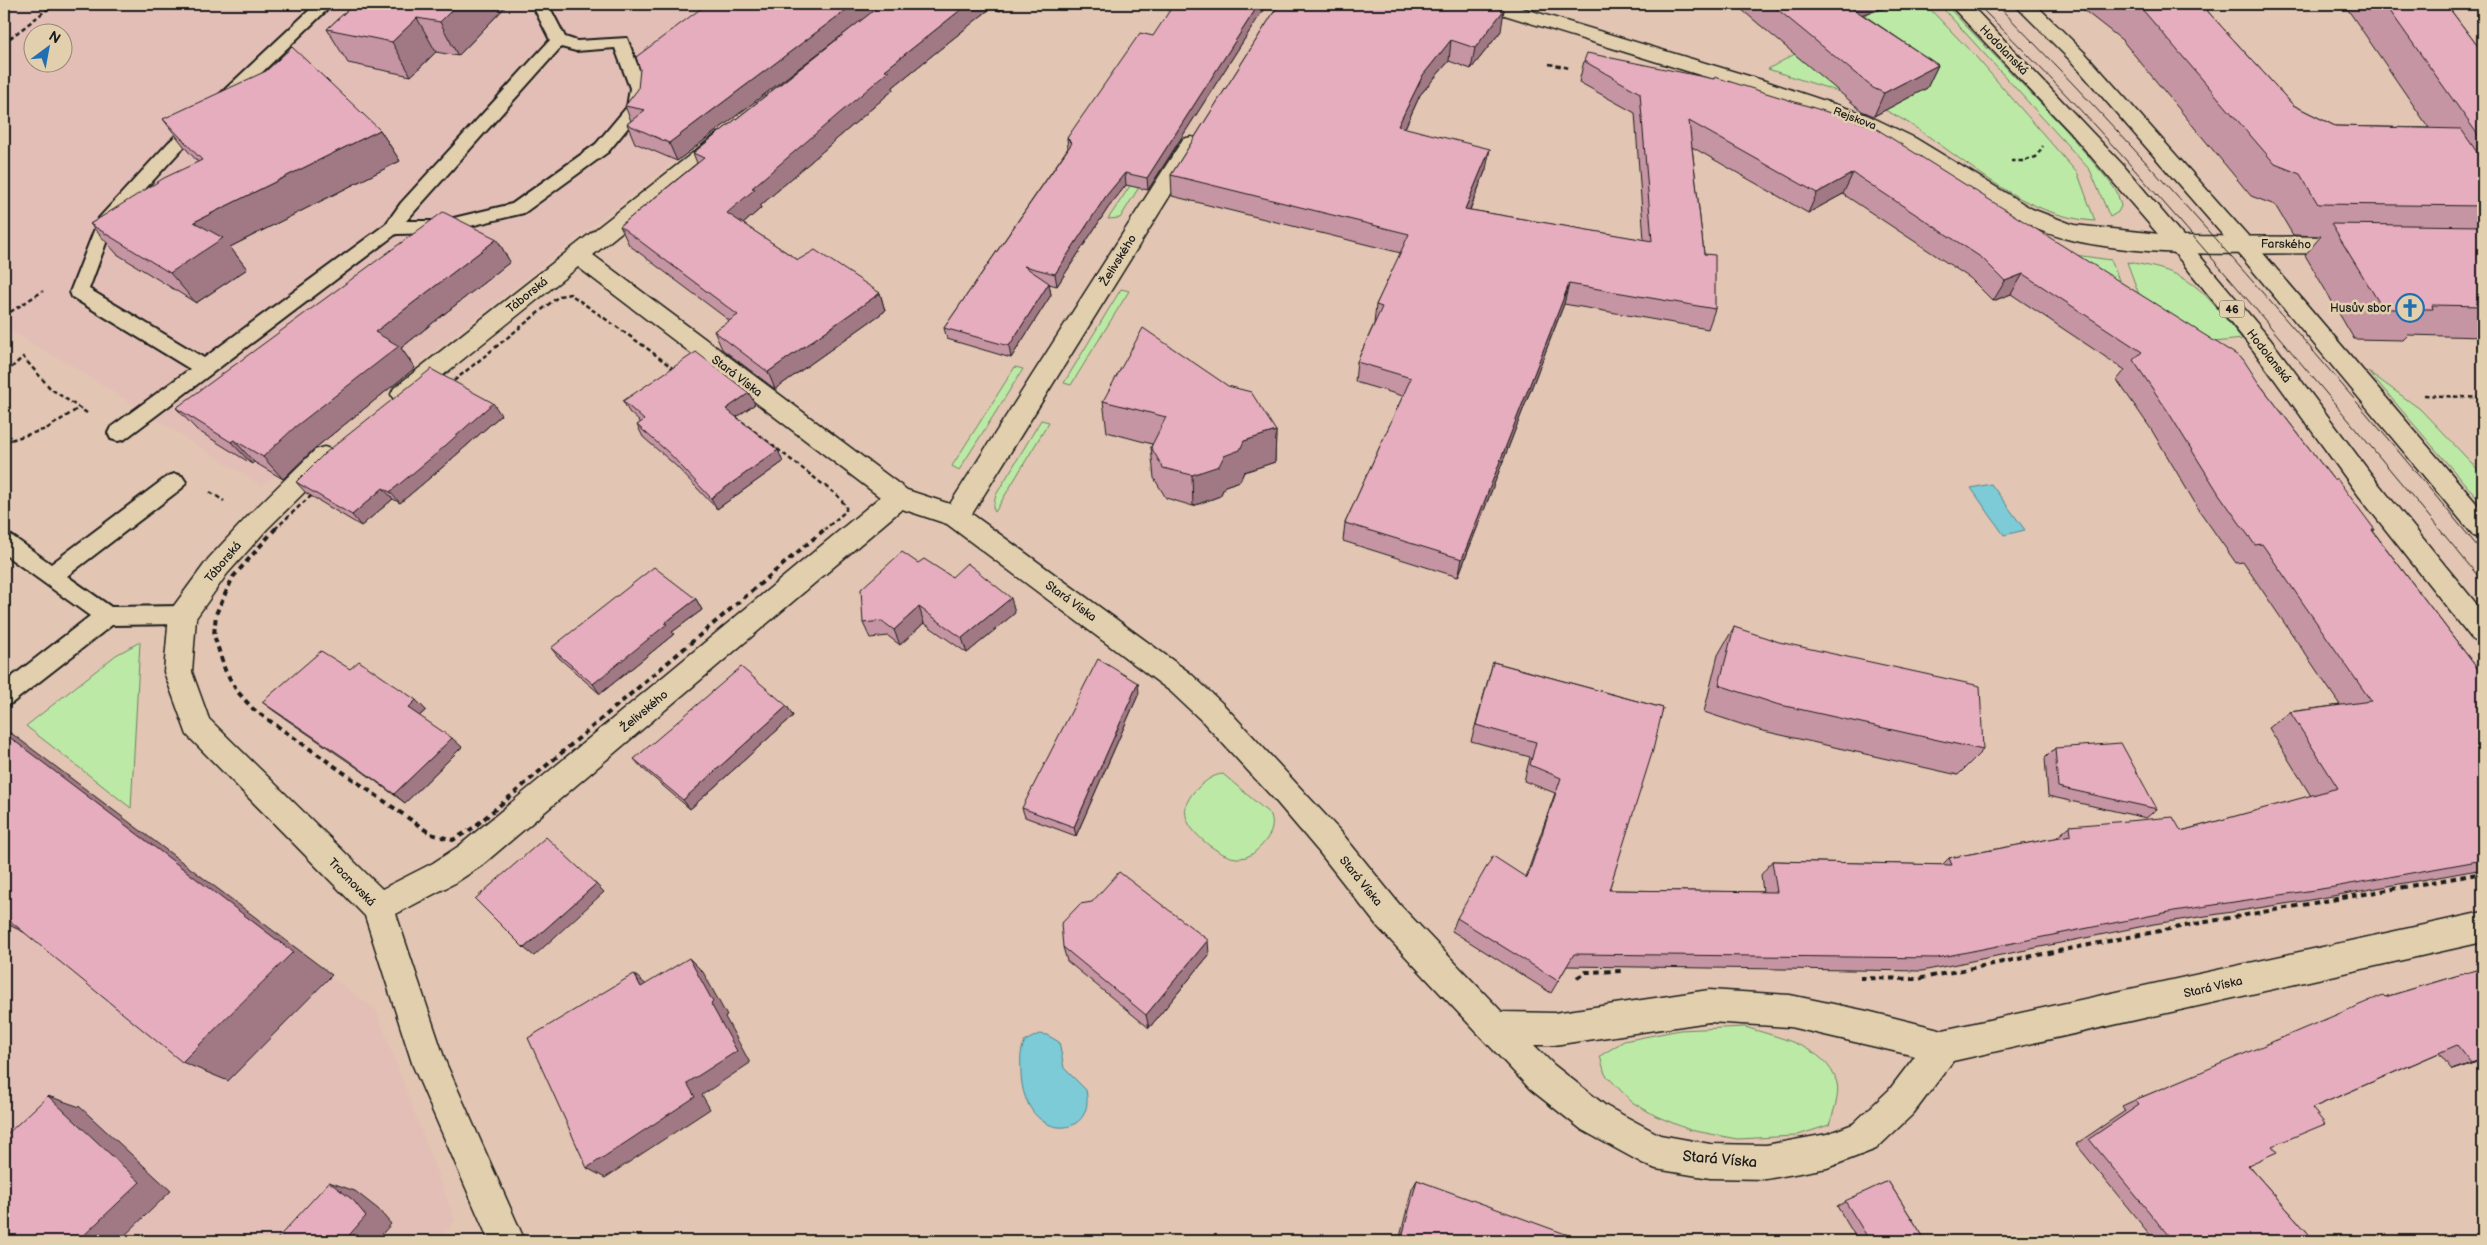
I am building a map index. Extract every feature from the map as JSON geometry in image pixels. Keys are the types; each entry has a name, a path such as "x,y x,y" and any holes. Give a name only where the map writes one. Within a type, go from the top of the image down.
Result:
{"street":[{"name":"Rejskova","path":"1489,4 1755,84 1860,120 1907,143 2024,214 2053,227 2083,235 2178,244 2208,243"},
{"name":"Hodolanská","path":"1959,4 2051,100 2178,244 2261,345 2316,416 2351,467 2483,632"},
{"path":"2024,4 2078,57 2242,243 2483,529"},
{"name":"Táborská","path":"385,408 743,124"},
{"name":"Želivského","path":"956,517 1200,130"},
{"name":"Farského","path":"2208,243 2375,245"},
{"name":"Stará Víska","path":"577,256 898,497 956,517 1149,657 1187,688 1213,713 1330,842 1389,916 1542,1077 1594,1118 1656,1152 1710,1161 1766,1162 1827,1151 1864,1136 1901,1102 1943,1048"},
{"name":"Táborská","path":"183,615 218,566 258,522 339,445"},
{"name":"Želivského","path":"378,907 437,877 470,856 898,497"},
{"name":"Trocnovská","path":"183,615 178,672 197,726 378,907 430,1066 507,1241"},
{"name":"Stará Víska","path":"1497,1028 1554,1029 1709,1006 1790,1011 1867,1027 1943,1048 2483,927"}],"lane":[{"path":"204,368 79,292 105,222 174,147 325,4"},
{"path":"392,228 441,227 518,209 602,148 635,108 638,88 621,42 576,46 558,40 540,4"},
{"path":"118,433 392,228 407,207 525,79 558,40"},
{"path":"52,575 175,482"},
{"path":"4,542 107,616"},
{"path":"4,696 107,616 183,615"}],"path":[{"path":"4,43 54,4"},
{"path":"1549,64 1577,70"},
{"path":"570,294 578,297 838,496 846,506 846,511 472,828 453,840 431,834 252,708 236,693 223,667 214,633 217,608 230,583 280,524 501,341 559,296 570,294"},
{"path":"4,366 12,368 23,357 51,389 95,418"},
{"path":"2420,395 2483,398"},
{"path":"4,442 46,429 79,408"},
{"path":"222,499 230,493"},
{"path":"1857,978 1916,979 2195,924 2483,874"},
{"path":"1571,983 1586,972 1629,971"}],"shaded area":[{"path":"4,4 874,4 262,486 72,366 4,327"},
{"path":"4,736 376,1010 455,1221 437,1241 4,1241"}],"green space":[{"path":"1901,4 1925,4 1976,57 2078,174 2095,221 2069,217 2044,209 2020,198 1997,185 1910,124 1877,106 1768,69 1870,12"},
{"path":"1939,4 1945,4 2064,128 2117,192 2121,206 2118,212 2110,217 2090,170"},
{"path":"1160,153 1120,218 1108,219 1150,156"},
{"path":"2075,255 2111,260 2129,306"},
{"path":"2127,262 2167,271 2194,286 2216,307 2242,339 2196,344 2147,316"},
{"path":"1121,289 1129,291 1071,385 1064,383"},
{"path":"1015,367 1023,369 959,470 952,466"},
{"path":"2369,372 2420,409 2483,475 2483,505"},
{"path":"1041,420 1049,422 995,512 993,508 996,495"},
{"path":"140,642 131,808 26,726 116,655"},
{"path":"1223,774 1271,815 1272,828 1269,835 1257,850 1246,857 1231,857 1210,846 1190,826 1185,811 1192,794 1200,786 1216,775"},
{"path":"1745,1027 1785,1039 1812,1052 1823,1060 1831,1070 1838,1088 1836,1104 1829,1125 1795,1136 1737,1139 1690,1130 1656,1116 1632,1102 1605,1074 1600,1056 1624,1041 1680,1030"}],"water":[{"path":"1991,484 2025,530 2004,535 1971,488"},
{"path":"1039,1034 1047,1035 1059,1042 1064,1068 1086,1090 1087,1107 1081,1118 1071,1125 1059,1127 1046,1123 1034,1113 1025,1098 1021,1075 1022,1050 1025,1041"}],"building":[{"path":"354,4 458,4 440,22 417,18 392,42 327,29"},
{"path":"707,4 854,4 669,143 627,124 645,110 625,106 638,89 640,69 636,57"},
{"path":"882,4 968,4 885,70 889,71 752,188 755,189 727,213 798,260 815,250 880,293 768,372 714,331 738,315 620,226 704,158 693,153"},
{"path":"1174,4 1259,4 1147,178 1125,173 1106,196 1055,274 1024,266 1049,283 1009,346 944,328 1072,143 1067,138 1140,33 1153,36"},
{"path":"1279,4 1484,4 1504,10 1475,48 1451,40 1423,75 1398,126 1490,149 1465,209 1652,241 1640,93 1584,61 1587,53 1714,79 1715,77 1872,126 2243,359 2258,382 2333,479 2337,479 2375,530 2372,530 2483,676 2483,860 2334,887 2174,911 1937,958 1574,954 1558,981 1457,918 1493,856 1527,878 1561,778 1530,765 1536,742 1476,725 1493,662 1663,708 1653,750 1609,890 1777,892 1772,861 1952,865 1949,858 2071,835 2070,826 2173,817 2181,831 2338,788 2290,712 2371,701 2262,544 2255,545 2219,494 2167,410 2133,360 2142,352 2023,274 2005,281 1982,258 1853,173 1817,193 1689,121 1704,254 1715,255 1715,309 1569,284 1462,559 1345,523 1411,378 1357,362 1382,307 1376,305 1409,234 1171,175"},
{"path":"1771,4 1846,4 1938,65 1884,93 1873,88"},
{"path":"2135,4 2201,4 2293,105 2335,126 2461,129 2483,161 2483,206 2318,204 2300,174 2275,164 2141,8"},
{"path":"2385,4 2446,4 2483,53 2483,142"},
{"path":"292,47 380,130 194,222 223,238 170,273 90,224 164,178 202,160 163,119 266,71"},
{"path":"443,212 497,239 375,332 399,346 295,427 263,457 234,440 231,442 176,408"},
{"path":"2331,224 2483,226 2483,306 2432,305 2433,309 2383,309"},
{"path":"1143,328 1228,386 1251,392 1276,431 1244,441 1240,450 1224,456 1219,466 1192,475 1163,468 1151,447 1166,417 1103,401"},
{"path":"696,352 749,393 726,409 778,450 711,498 669,453 637,425 644,420 623,401"},
{"path":"431,369 493,403 390,492 383,488 352,515 296,482 324,454"},
{"path":"902,552 918,563 924,559 952,577 967,563 1011,598 962,638 919,607 894,630 882,621 863,623 861,589"},
{"path":"654,567 696,599 593,684 551,648"},
{"path":"1734,627 1779,642 1980,686 1983,750 1776,704 1719,685"},
{"path":"321,651 350,669 359,661 416,700 408,708 452,738 394,794 348,760 262,702"},
{"path":"1098,659 1138,683 1074,827 1022,808"},
{"path":"741,667 787,706 683,800 634,759"},
{"path":"4,733 293,952 182,1062 9,920 4,922"},
{"path":"2121,743 2157,809 2058,787 2055,748"},
{"path":"546,837 596,884 524,948 475,899"},
{"path":"1119,872 1208,940 1146,1015 1063,947 1061,924 1080,904 1092,902"},
{"path":"689,958 713,1002 711,1004 737,1051 687,1083 695,1097 587,1168 528,1038 634,974 641,987"},
{"path":"2483,968 2483,1059 2471,1063 2457,1045 2312,1108 2325,1124 2272,1146 2277,1152 2248,1165 2315,1241 2173,1241 2089,1139 2139,1105 2135,1100 2383,995 2385,997"},
{"path":"48,1096 140,1182 78,1241 4,1241 4,1137"},
{"path":"1417,1180 1571,1236 1570,1241 1401,1241"},
{"path":"1888,1181 1926,1241 1870,1241 1845,1201"},
{"path":"329,1182 353,1200 366,1216 344,1241 275,1241"}],"tram line":[{"path":"1977,4 2084,114 2152,190 2253,306 2483,582"},
{"path":"1996,4 2123,137 2246,273 2483,553"}],"place":[{"name":"Husův sbor","path":"2410,308"}]}
